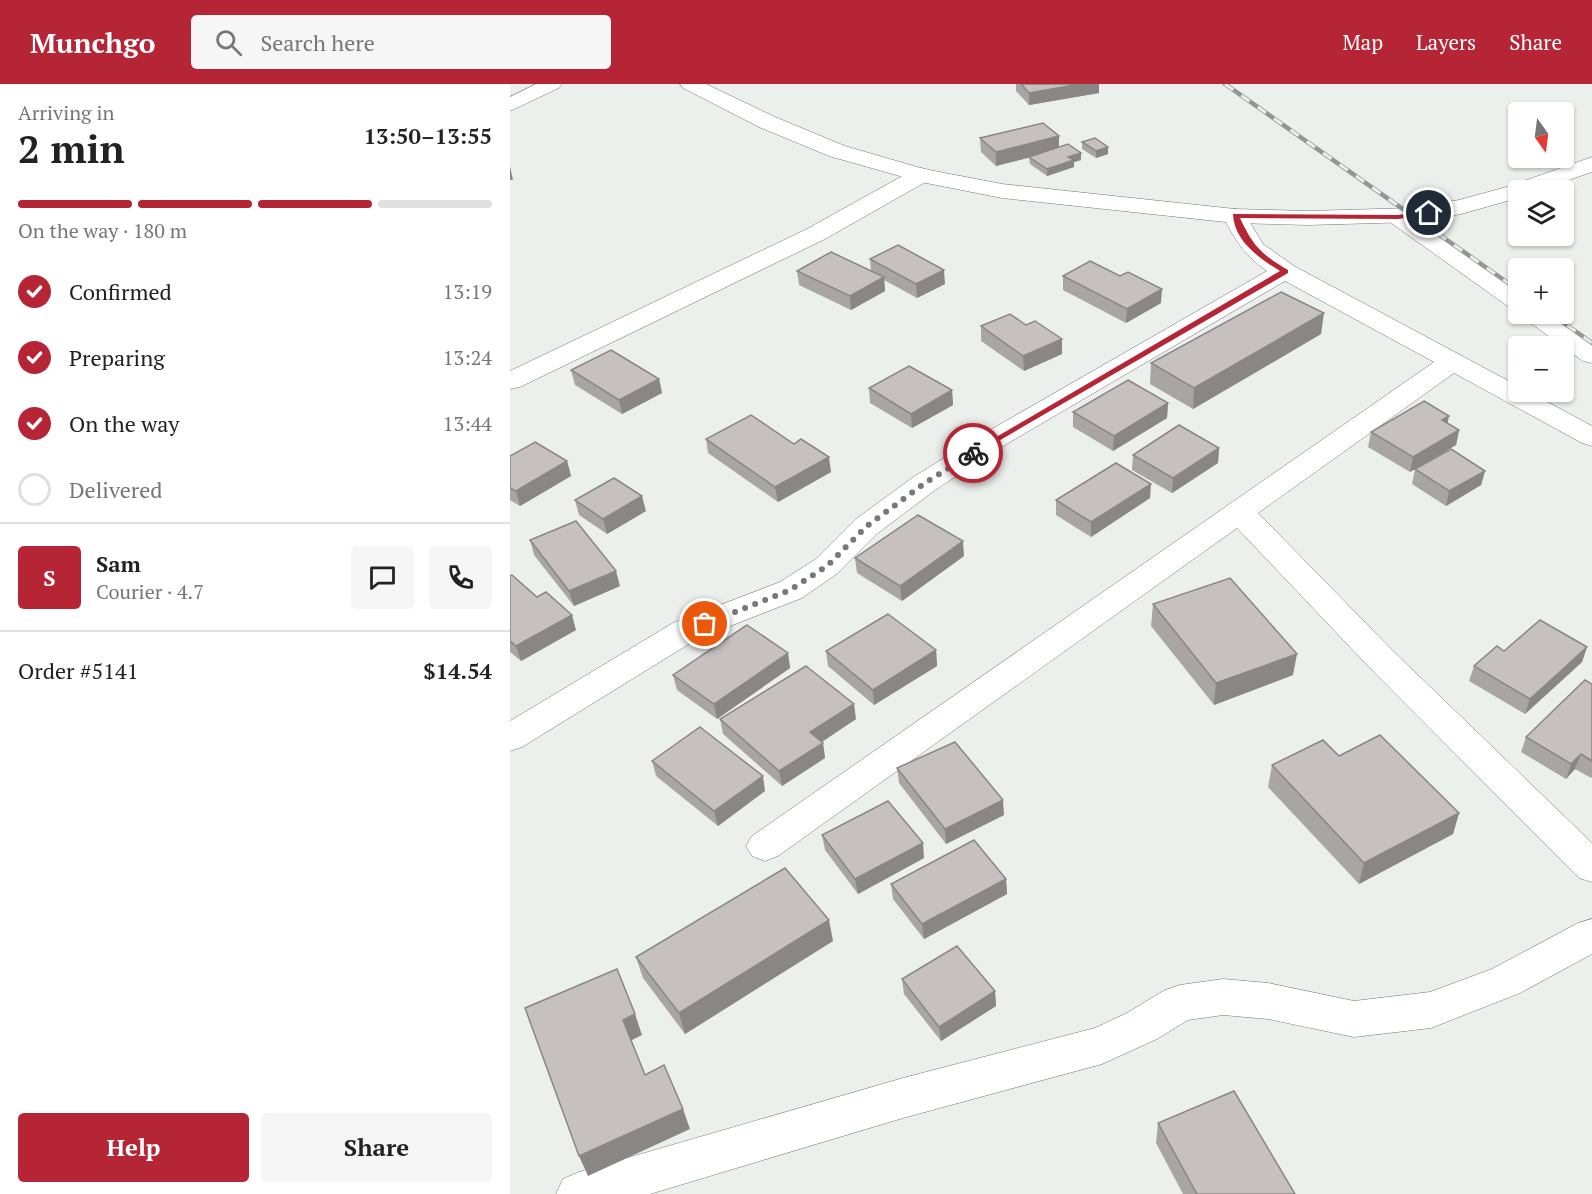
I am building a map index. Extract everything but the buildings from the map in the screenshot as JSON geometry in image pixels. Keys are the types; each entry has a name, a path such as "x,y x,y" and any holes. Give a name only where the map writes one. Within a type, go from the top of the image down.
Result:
{"street":[{"path":"510,105 552,84"},
{"path":"690,84 767,122 827,147 921,175 1002,191 1236,216 1308,218 1398,217 1461,207 1508,194"},
{"path":"1548,180 1592,164"},
{"path":"510,381 816,234 921,175"},
{"path":"1236,216 1248,242 1260,256 1592,437"},
{"path":"1398,217 1508,295"},
{"path":"510,738 686,631 790,590 827,566 867,526 970,454 1285,271"},
{"path":"1548,324 1592,355"},
{"path":"765,846 1453,362"},
{"path":"1239,512 1381,659 1592,867"},
{"path":"579,1194 903,1098 1102,1044 1142,1026 1180,1003 1223,997 1268,1001 1354,1019 1431,1010 1506,981 1592,935"}],"railway":[{"path":"1225,84 1508,283"},
{"path":"1565,324 1592,343"}],"way so far":[{"path":"705,624 790,590 827,566 867,526 925,483 973,453"}],"route":[{"path":"973,453 1285,271 1260,256 1248,242 1236,216 1398,217 1429,213"}]}
